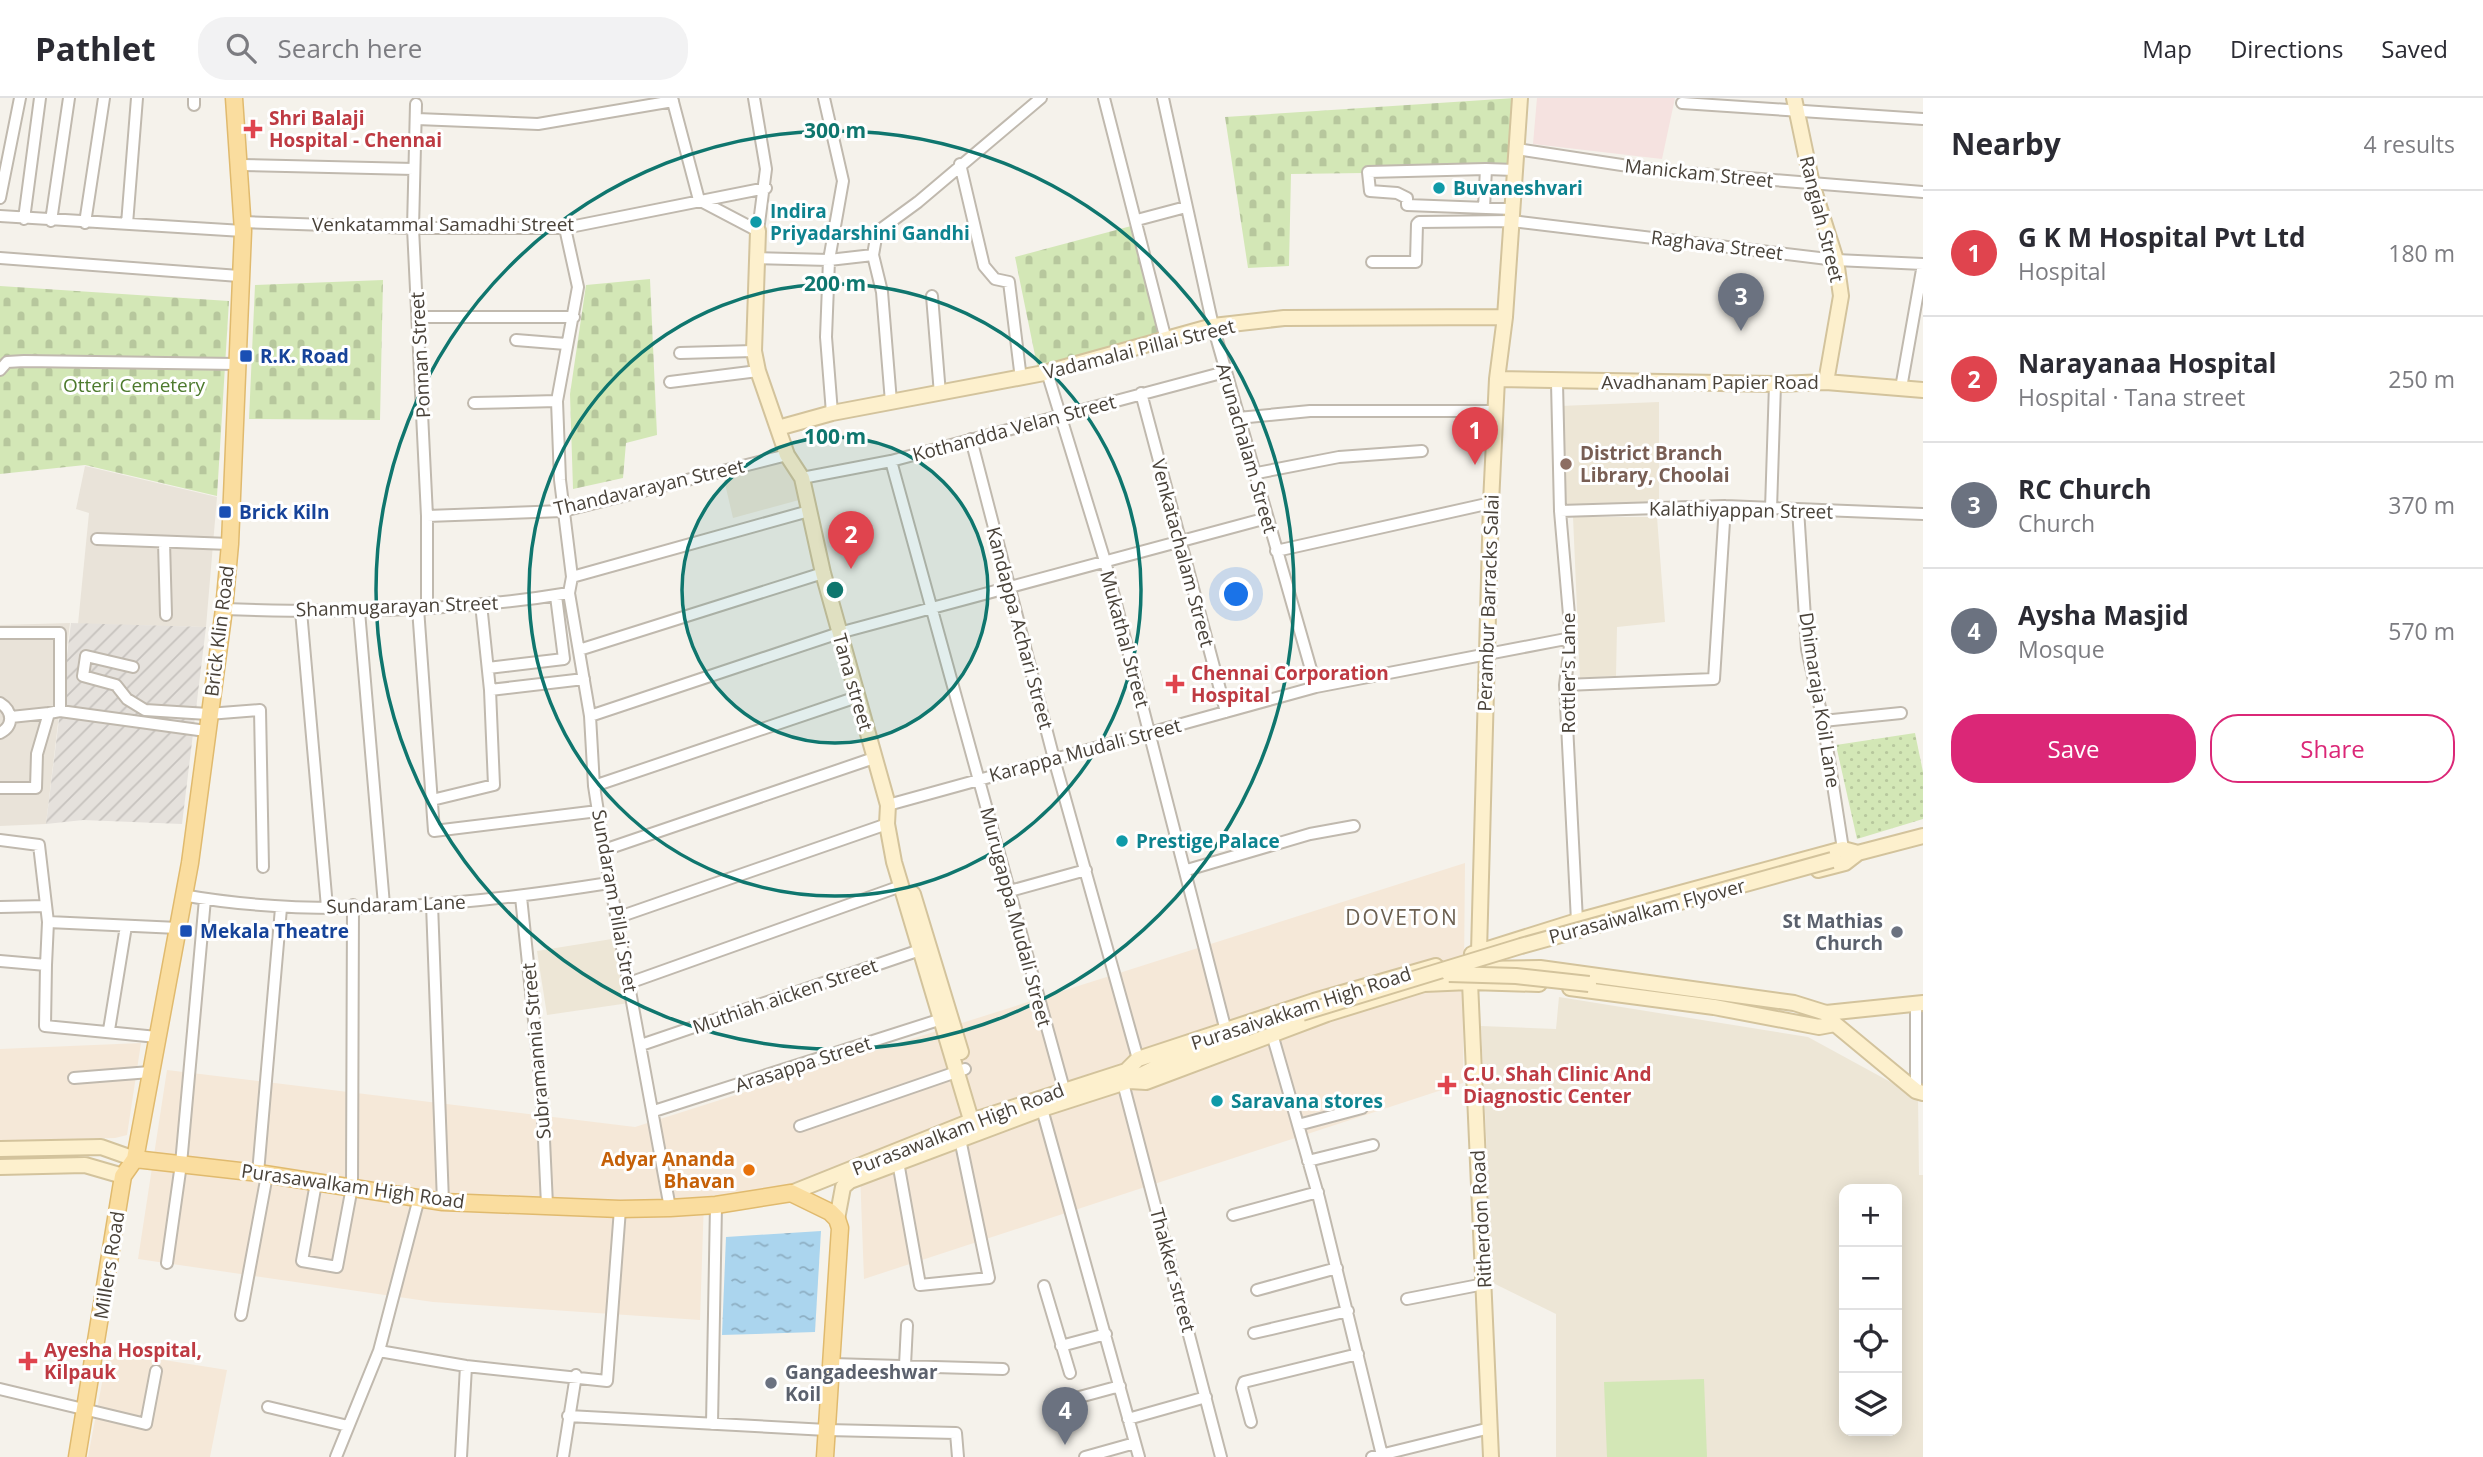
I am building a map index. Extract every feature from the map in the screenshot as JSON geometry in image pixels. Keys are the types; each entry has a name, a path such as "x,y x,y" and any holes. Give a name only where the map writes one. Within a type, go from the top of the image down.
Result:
{"main road":[{"name":"Brick Klin Road","path":"135,1159 178,928 224,609 230,544 243,227 234,98"},
{"name":"Purasawalkam High Road","path":"135,1159 262,1174 443,1202 620,1209 670,1208 716,1205 791,1193"},
{"name":"Millers Road","path":"77,1457 123,1176 135,1159"},
{"path":"791,1193 837,1219"},
{"name":"Purasawalkam High Road","path":"825,1457 841,1239 837,1219"}],"street":[{"path":"0,198 20,98"},
{"path":"24,219 40,98"},
{"path":"51,221 69,98"},
{"path":"85,223 104,98"},
{"path":"127,224 137,98"},
{"path":"417,120 538,124 672,99 699,200 758,231 766,188 766,169 754,98"},
{"path":"824,98 843,181 829,260 826,337 832,413"},
{"path":"891,402 881,285 873,255 877,232 1041,98"},
{"path":"1104,98 1166,340"},
{"name":"Arunachalam Street","path":"1163,98 1213,326 1316,687"},
{"name":"Perambur Barracks Salai","path":"1476,967 1495,411 1505,317 1520,98"},
{"path":"1682,103 1795,105 1923,119"},
{"name":"Ponnan Street","path":"416,104 413,228 427,516 422,607 434,831 598,811"},
{"name":"Rangiah Street","path":"1795,105 1812,184 1836,260 1841,296 1826,382"},
{"name":"Manickam Street","path":"1517,149 1661,171 1923,192"},
{"path":"960,164 984,266 995,279 1009,282 1021,379"},
{"path":"240,165 414,169"},
{"path":"1484,208 1486,169"},
{"path":"1512,215 1484,208 1407,205 1407,198 1401,194 1370,191 1367,179 1368,172 1515,170"},
{"name":"Venkatammal Samadhi Street","path":"0,216 85,223 243,227 565,228 766,188"},
{"path":"1137,220 1186,207"},
{"path":"1372,262 1416,262 1419,222 1512,215"},
{"name":"Raghava Street","path":"1512,215 1836,260 1923,264"},
{"path":"565,228 578,286 557,401 563,511 572,577 569,593"},
{"name":"Tana street","path":"758,231 754,351 758,371 787,455 802,478 823,573 888,805 887,824 901,886 924,949"},
{"path":"757,258 829,260 873,255"},
{"path":"0,258 239,276"},
{"path":"1901,388 1923,264"},
{"path":"932,296 940,394"},
{"path":"418,317 574,317"},
{"name":"Vadamalai Pillai Street","path":"778,428 832,413 1021,379 1213,326 1284,318 1505,317"},
{"path":"516,340 566,344"},
{"path":"680,353 754,351"},
{"path":"0,370 7,362 24,360 237,365"},
{"path":"670,382 758,371"},
{"name":"Mukathal Street","path":"1047,372 1105,561 1187,870 1226,1031"},
{"name":"Kothandda Velan Street","path":"802,478 891,461 1225,372"},
{"name":"Avadhanam Papier Road","path":"1497,379 1557,383 1826,382 1923,390"},
{"name":"Rottler's Lane","path":"1557,383 1560,511 1571,638 1565,685 1577,921"},
{"path":"1771,509 1775,384"},
{"name":"Venkatachalam Street","path":"1141,393 1226,712"},
{"path":"474,403 557,401"},
{"path":"1238,418 1310,411 1495,411"},
{"name":"Kandappa Achari Street","path":"971,439 1054,759 1086,870 1131,1073"},
{"path":"1257,473 1339,457 1422,451"},
{"name":"Thandavarayan Street","path":"427,516 563,511 787,455"},
{"name":"Murugappa Mudali Street","path":"891,461 1064,1089"},
{"path":"1276,551 1491,503"},
{"path":"1565,685 1714,679 1725,506"},
{"name":"Kalathiyappan Street","path":"1560,511 1725,506 1923,514"},
{"name":"Dhimaraja Koil Lane","path":"1798,509 1807,649 1823,721 1843,849"},
{"path":"572,577 809,511"},
{"path":"590,716 839,633 1267,518"},
{"path":"97,539 230,544"},
{"path":"164,542 166,615"},
{"path":"579,650 823,573"},
{"name":"Shanmugarayan Street","path":"224,609 359,611 481,604 569,593"},
{"name":"Sundaram Pillai Stret","path":"569,593 590,716 594,786 609,883 654,1111 670,1208"},
{"path":"488,668 564,659 556,596"},
{"path":"432,800 494,785 490,690 481,604"},
{"path":"301,611 327,907"},
{"path":"359,611 384,905"},
{"path":"0,634 60,633 55,712 37,754 36,788 0,788"},
{"name":"Karappa Mudali Street","path":"888,805 1316,687 1571,638"},
{"path":"133,667 86,656 83,676 116,685 128,699 145,710 208,714 260,710 262,867"},
{"path":"490,690 584,679"},
{"path":"594,786 857,697"},
{"path":"0,703 7,708 11,717 8,727 0,733"},
{"path":"11,717 55,712 206,731"},
{"path":"1823,721 1901,713"},
{"path":"604,850 874,758"},
{"path":"616,918 887,824"},
{"path":"1187,870 1310,834 1354,826"},
{"path":"1476,967 1507,955 1845,863 1858,853 1923,836"},
{"path":"0,840 39,845 48,922 45,1026 109,1030 157,1037"},
{"path":"1131,1073 1146,1082 1388,993 1476,967 1577,921 1843,849 1858,853"},
{"path":"894,852 905,866 924,949 962,1071 975,1124"},
{"name":"Purasaiwalkam Flyover","path":"1131,1073 1157,1067 1302,1013 1396,983 1437,974 1521,946 1858,853"},
{"path":"1010,891 1086,870"},
{"name":"Sundaram Lane","path":"183,895 281,908 432,905 521,897 609,883"},
{"path":"629,983 901,886"},
{"name":"Subramannia Street","path":"521,897 542,1096 547,1205"},
{"path":"167,1263 181,1164 205,899"},
{"path":"316,1183 302,1261 337,1267 352,1187 353,905"},
{"path":"432,905 443,1202"},
{"path":"0,907 47,906"},
{"path":"242,1315 262,1174 281,908"},
{"path":"48,922 178,928"},
{"path":"109,1030 126,926"},
{"name":"Muthiah aicken Street","path":"641,1045 924,949"},
{"path":"1507,955 1540,968 1794,1003 1831,1019 1919,1092"},
{"path":"0,961 46,965"},
{"path":"1476,967 1537,984 1714,1007 1819,1027 1831,1019 1919,1004 1919,1092"},
{"name":"Purasaivakkam High Road","path":"1131,1073 1226,1031 1476,967"},
{"name":"Ritherdon Road","path":"1476,967 1491,1457"},
{"path":"1537,984 1540,968"},
{"name":"Purasaiwalkam Flyover","path":"1437,974 1551,979 1696,996 1831,1019"},
{"name":"Arasappa Street","path":"654,1111 946,1018"},
{"path":"1272,1034 1318,1192 1348,1311 1377,1456 1490,1428"},
{"path":"800,1126 962,1071"},
{"path":"74,1078 150,1072"},
{"name":"Purasawalkam High Road","path":"791,1193 1064,1089 1131,1073"},
{"name":"Purasawalkam High Road","path":"837,1219 843,1187 898,1162 960,1139 975,1124 1042,1109 1131,1073"},
{"name":"Thakker street","path":"1131,1073 1221,1457"},
{"path":"1297,1125 1362,1108"},
{"path":"1042,1109 1139,1457"},
{"path":"898,1162 920,1285 989,1278 960,1139"},
{"path":"1308,1161 1373,1145"},
{"name":"Purasawalkam High Road","path":"0,1149 101,1147 135,1159"},
{"path":"0,1167 85,1165 123,1176"},
{"path":"1233,1215 1318,1192"},
{"path":"336,1457 379,1351 419,1198"},
{"path":"712,1424 716,1205"},
{"path":"379,1351 466,1366 576,1375 607,1381 620,1209"},
{"path":"1257,1290 1336,1268"},
{"path":"1408,1299 1484,1284"},
{"path":"1044,1286 1070,1373"},
{"path":"1254,1333 1348,1311"},
{"path":"905,1365 907,1325"},
{"path":"1061,1346 1106,1334"},
{"path":"1251,1422 1242,1388 1244,1382 1358,1354"},
{"path":"832,1364 1003,1369"},
{"path":"461,1457 466,1366"},
{"path":"0,1388 146,1423 156,1371"},
{"path":"563,1457 576,1375"},
{"path":"1061,1402 1120,1386"},
{"path":"1128,1419 1206,1397"},
{"path":"268,1407 348,1426"},
{"path":"568,1416 957,1434 958,1457"},
{"path":"1085,1457 1135,1443"}],"shaded area":[{"path":"1537,98 1675,98 1662,159 1533,144"},
{"path":"1659,402 1659,504 1563,508 1560,406"},
{"path":"788,458 799,500 733,518 723,475"},
{"path":"85,466 217,497 206,627 78,624 89,513 76,509"},
{"path":"1573,517 1657,517 1665,622 1617,627 1616,676 1580,678"},
{"path":"70,623 46,824 0,826 0,625"},
{"path":"71,623 206,627 182,824 83,820 46,824"},
{"path":"1465,863 1463,1083 864,1279 860,1172 704,1200 700,1320 433,1302 138,1259 167,1070 635,1127"},
{"path":"618,938 629,1003 547,1015 537,951"},
{"path":"1559,997 1808,1037 1918,1097 1919,1175 1923,1175 1923,1457 1556,1457 1556,1314 1493,1283 1481,1026 1556,1029"},
{"path":"141,1043 127,1135 115,1138 0,1141 0,1049"},
{"path":"108,1351 227,1370 210,1457 88,1457"}],"green space":[{"path":"1515,98 1510,171 1291,174 1289,266 1248,268 1225,117"},
{"path":"1135,225 1163,339 1038,370 1015,257"},
{"path":"650,279 657,435 626,443 623,478 573,489 570,394 586,285"},
{"path":"383,280 380,420 249,419 255,285"},
{"name":"Otteri Cemetery","path":"0,286 229,301 217,496 85,465 0,474"},
{"path":"1915,733 1923,772 1923,819 1857,839 1836,745"},
{"path":"1704,1379 1707,1457 1607,1457 1604,1382"}],"water":[{"path":"821,1231 815,1332 722,1335 726,1237"}],"place":[{"name":"Shri Balaji Hospital - Chennai","path":"253,129"},
{"name":"Buvaneshvari","path":"1439,188"},
{"name":"Indira Priyadarshini Gandhi","path":"756,222"},
{"name":"RC Church","path":"1741,331"},
{"name":"R.K. Road","path":"246,356"},
{"name":"District Branch Library, Choolai","path":"1566,464"},
{"name":"G K M Hospital Pvt Ltd","path":"1475,465"},
{"name":"Brick Kiln","path":"225,512"},
{"name":"Narayanaa Hospital","path":"851,569"},
{"name":"Chennai Corporation Hospital","path":"1175,684"},
{"name":"Prestige Palace","path":"1122,841"},
{"name":"Mekala Theatre","path":"186,931"},
{"name":"St Mathias Church","path":"1897,932"},
{"name":"C.U. Shah Clinic And Diagnostic Center","path":"1447,1085"},
{"name":"Saravana stores","path":"1217,1101"},
{"name":"Adyar Ananda Bhavan","path":"749,1170"},
{"name":"Ayesha Hospital, Kilpauk","path":"28,1361"},
{"name":"Gangadeeshwar Koil","path":"771,1383"},
{"name":"Aysha Masjid","path":"1065,1445"}],"district":[{"name":"DOVETON","path":"1402,917"}]}
